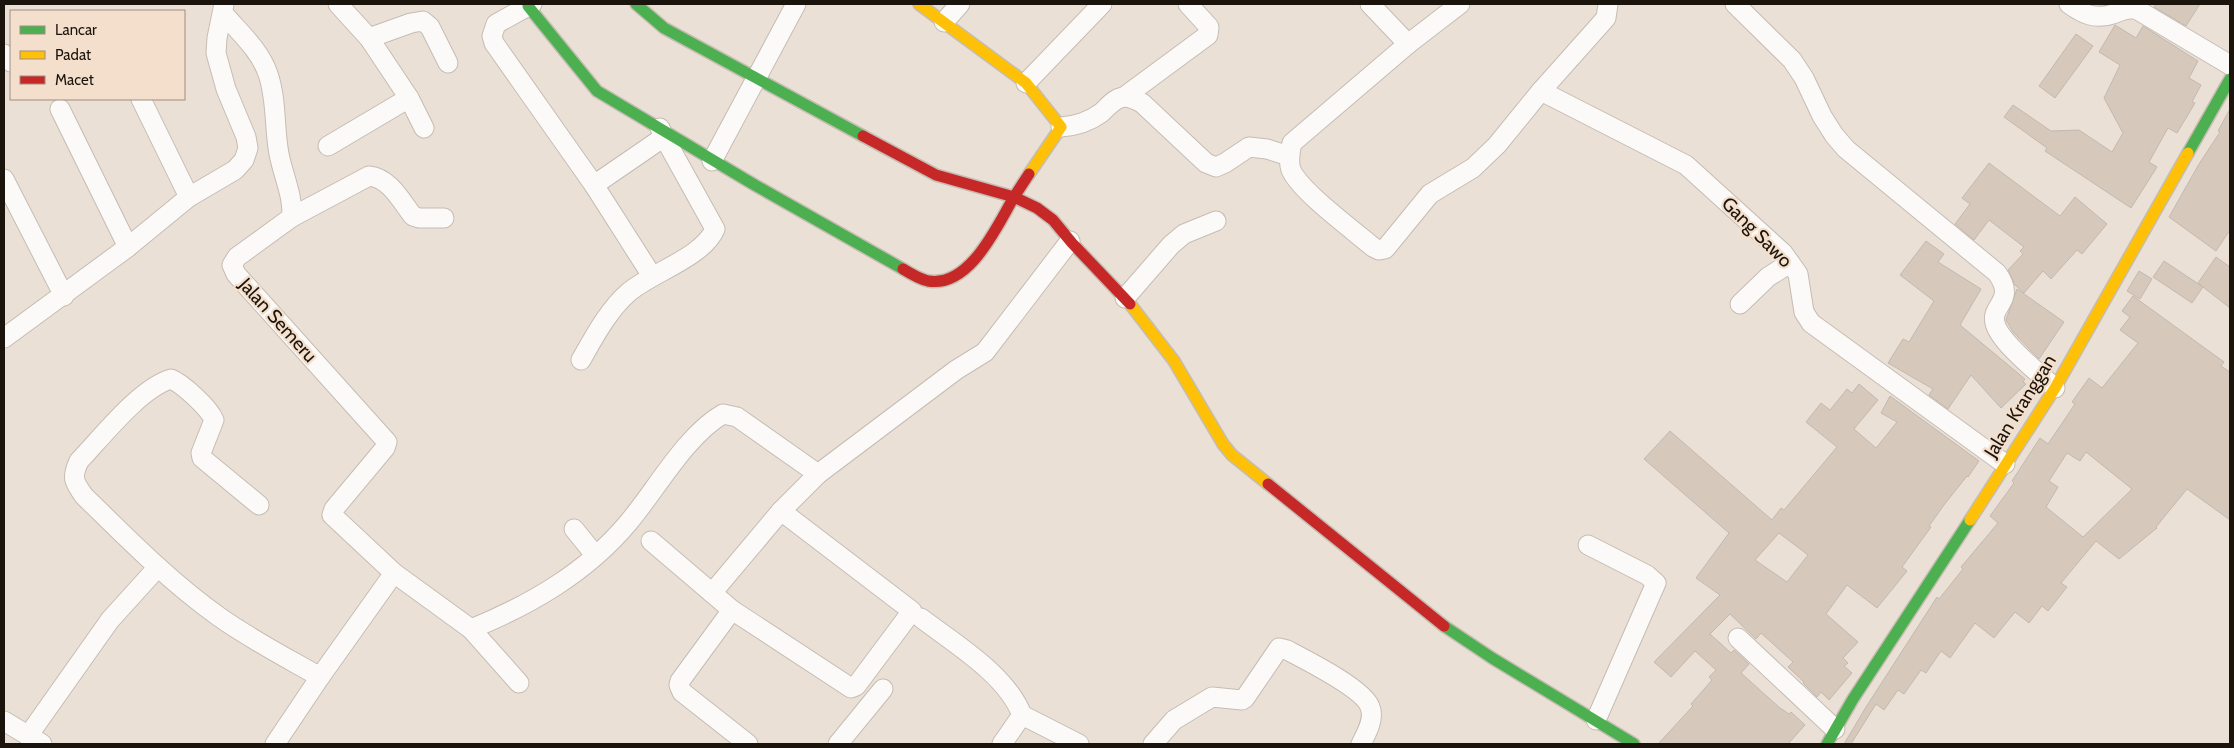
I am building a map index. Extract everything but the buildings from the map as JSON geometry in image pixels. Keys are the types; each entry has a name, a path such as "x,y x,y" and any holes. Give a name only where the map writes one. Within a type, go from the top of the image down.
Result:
{"street":[{"path":"338,4 369,38 408,98 424,128"},
{"path":"636,4 664,28 758,77 936,175 1014,197 1036,207 1052,218 1070,241 1125,298 1160,340 1214,431 1232,455 1439,622 1492,658 1634,744"},
{"path":"712,161 796,4"},
{"path":"919,4 1026,83 1061,126 1072,126 1101,113 1117,99 1124,97 1208,35 1208,27 1188,4"},
{"path":"944,22 960,4"},
{"path":"1026,83 1102,4"},
{"path":"1370,4 1408,44"},
{"path":"1460,4 1408,44 1345,100 1292,143 1289,156 1292,170 1310,194 1379,250 1385,249 1430,194 1474,168 1497,145 1541,91 1606,18 1608,4"},
{"path":"1735,4 1792,60 1804,78 1826,122 1846,149 1997,273 2003,283 2005,293 1995,315 1995,325 2010,347 2055,388"},
{"path":"2069,4 2094,17 2112,15 2129,8 2136,10 2230,65"},
{"path":"652,276 594,185 492,36 496,24 530,5 597,91 611,102 662,133 908,272 928,281 950,279 967,268 979,255 1014,197 1061,126"},
{"path":"4,338 64,296 189,197 236,170 244,160 248,148 246,136 226,89 216,53 223,8"},
{"path":"223,8 255,50 268,74 273,95 279,152 292,204 292,217 369,176 382,179 387,183 413,216 419,218 444,218"},
{"path":"369,38 411,23 423,21 430,27 448,64"},
{"name":"Jalan Kranggan","path":"1831,737 1852,699 2055,388 2230,79"},
{"name":"Gang Sawo","path":"1541,91 1686,165 1784,253 1798,274 1804,312 1811,323 2005,464"},
{"path":"1124,97 1133,98 1142,104 1206,163 1216,166 1225,163 1249,147 1267,149 1289,156"},
{"path":"328,146 408,98"},
{"path":"141,100 189,197"},
{"path":"60,109 128,247"},
{"path":"594,185 662,133"},
{"path":"581,360 620,300 652,276 711,239 715,230 662,133"},
{"path":"4,179 64,296"},
{"name":"Jalan Semeru","path":"292,217 237,257 232,266 236,274 387,442 385,448 334,509 332,515 394,573"},
{"path":"1125,298 1170,245 1184,234 1216,221"},
{"path":"712,593 781,511 818,474 956,370 984,352 1070,241"},
{"path":"1740,304 1768,277 1790,263"},
{"path":"259,505 202,458 201,453 214,420 211,413 176,381 171,379 159,382 144,394 79,461 73,473 76,484 84,496 188,593 238,629 320,677"},
{"path":"471,630 508,614 550,591 595,555 628,524 689,444 715,419 723,414 736,417 818,474"},
{"path":"651,541 732,610 851,688 856,686 912,611 781,511"},
{"path":"574,529 595,555"},
{"path":"1588,545 1647,575 1656,583 1596,720"},
{"path":"4,721 35,740 110,620 158,567"},
{"path":"275,744 394,573 471,630 519,683"},
{"path":"732,610 680,681 679,686 682,692 748,744"},
{"path":"920,618 993,674 1013,695 1022,715 1079,744"},
{"path":"1738,638 1831,737"},
{"path":"1154,744 1174,720 1212,697 1242,700 1245,698 1279,648 1287,650 1356,690 1366,700 1370,706 1371,716 1362,744"},
{"path":"838,744 883,689"},
{"path":"1002,744 1022,715"}],"traffic: fast":[{"path":"636,4 664,28 863,136"},
{"path":"528,6 597,91 753,184 903,269"},
{"path":"2188,153 2230,79"},
{"path":"1827,744 1853,699 1970,520"},
{"path":"1444,626 1492,658 1634,744"}],"traffic: slow":[{"path":"919,4 1026,83 1061,127 1029,174"},
{"path":"1970,520 2055,388 2188,153"},
{"path":"1130,304 1174,361 1223,444 1232,455 1268,484"}],"traffic: jam":[{"path":"863,136 936,175 1014,197 980,253 957,275 943,281 928,281 903,269"},
{"path":"1029,174 1014,197 1037,208 1053,220 1072,243 1130,304"},
{"path":"1268,484 1444,626"}]}
